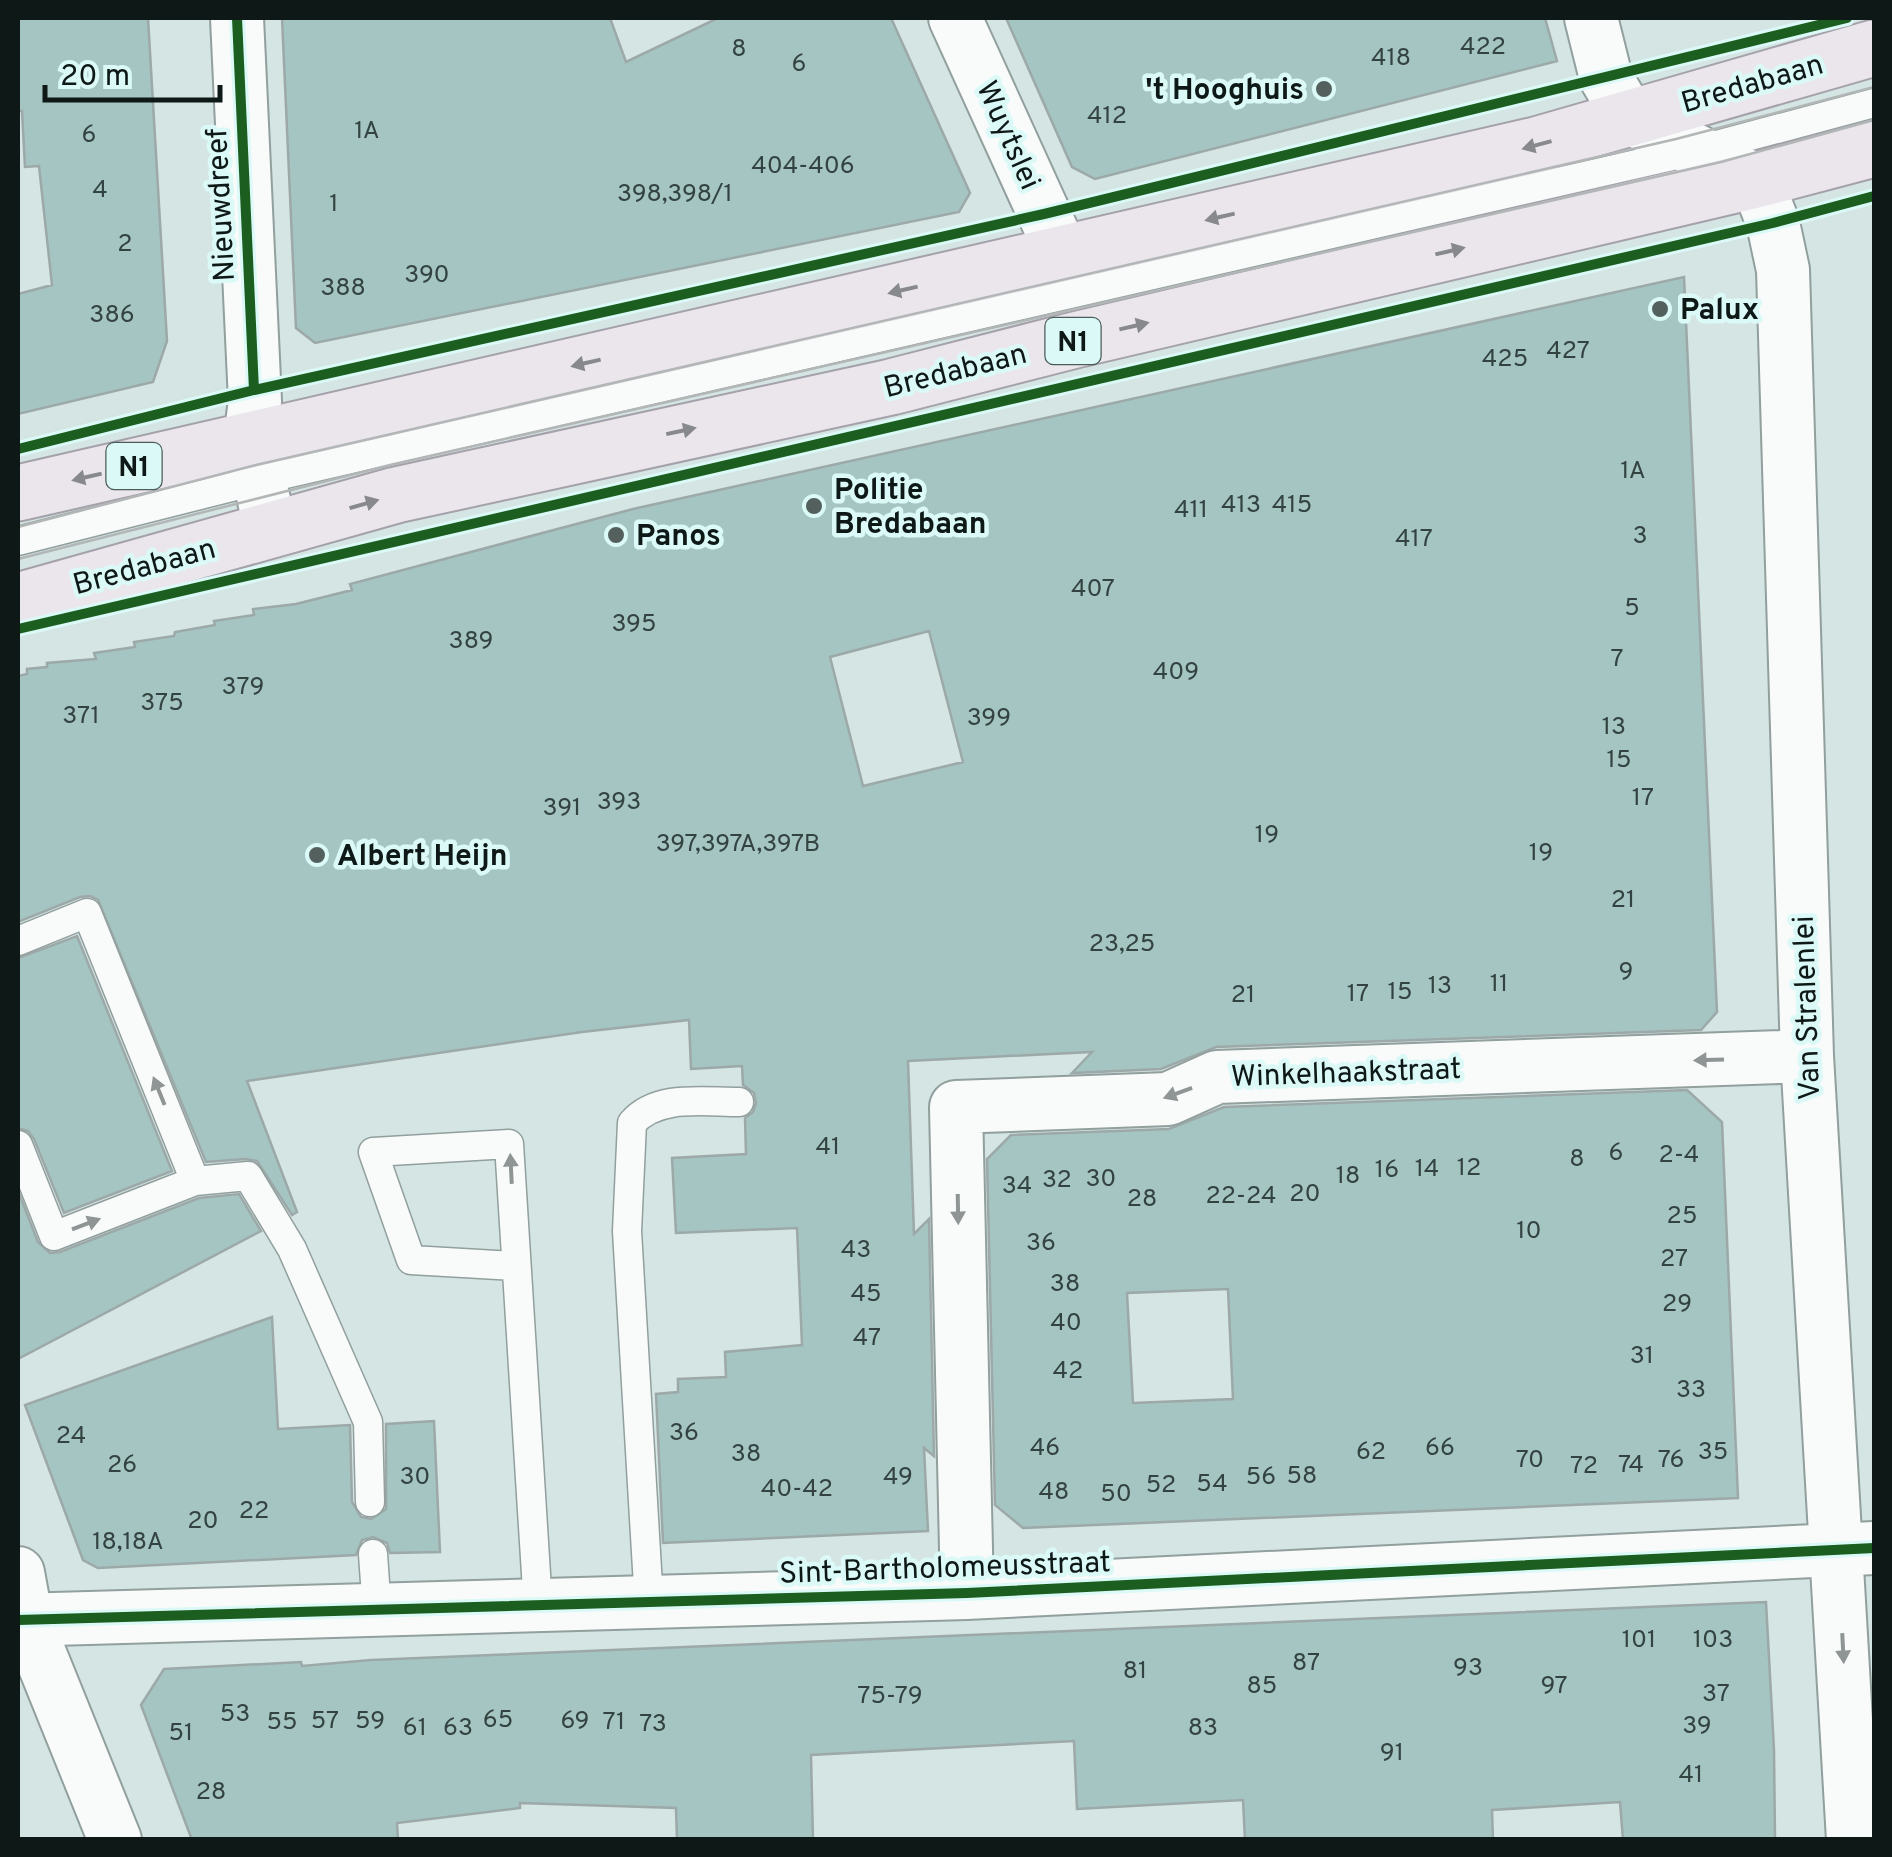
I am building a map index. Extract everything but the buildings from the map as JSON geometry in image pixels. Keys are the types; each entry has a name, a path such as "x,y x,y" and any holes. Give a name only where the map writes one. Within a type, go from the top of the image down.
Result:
{"main road":[{"name":"Bredabaan","path":"18,601 260,483 1062,253 1536,146 1874,48"},
{"name":"Bredabaan","path":"18,493 260,483 415,490 891,386 1874,149"}],"street":[{"name":"Nieuwdreef","path":"237,18 260,483"},
{"name":"Wuytslei","path":"955,18 1062,253"},
{"path":"1591,18 1606,78 1630,118"},
{"name":"Bredabaan","path":"1630,118 1756,180"},
{"name":"Van Stralenlei","path":"1756,180 1774,223 1783,270 1807,1056 1856,1550 1853,1840"},
{"name":"Winkelhaakstraat","path":"967,1593 956,1108 1168,1099 1217,1077 1807,1056"},
{"name":"Sint-Bartholomeusstraat","path":"21,1605 376,1611 648,1603 967,1593 1856,1550"},
{"path":"21,1605 114,1840"}],"lane":[{"name":"Bredabaan","path":"260,483 1698,150 1874,103"},
{"path":"18,541 260,483"},
{"path":"18,941 88,913 195,1182"},
{"path":"648,1603 628,1232 632,1123 643,1110 679,1102 739,1102"},
{"path":"516,1266 411,1260 373,1152 509,1144 538,1606"},
{"path":"18,1145 54,1236 195,1182 248,1176 292,1249 368,1422 370,1502"},
{"path":"373,1554 376,1611"}],"tram line":[{"path":"18,527 256,465 1676,139 1874,87"},
{"path":"18,559 390,465 1721,162 1874,120"}],"cycle path":[{"path":"237,18 254,390"},
{"path":"18,449 254,390 1044,214 1847,18"},
{"path":"18,629 1773,223 1874,196"},
{"path":"18,1620 967,1593 1874,1548"}],"place":[{"name":"'t Hooghuis","path":"1324,89"},
{"name":"Palux","path":"1660,309"},
{"name":"Politie Bredabaan","path":"814,506"},
{"name":"Panos","path":"616,535"},
{"name":"Albert Heijn","path":"317,855"}]}
